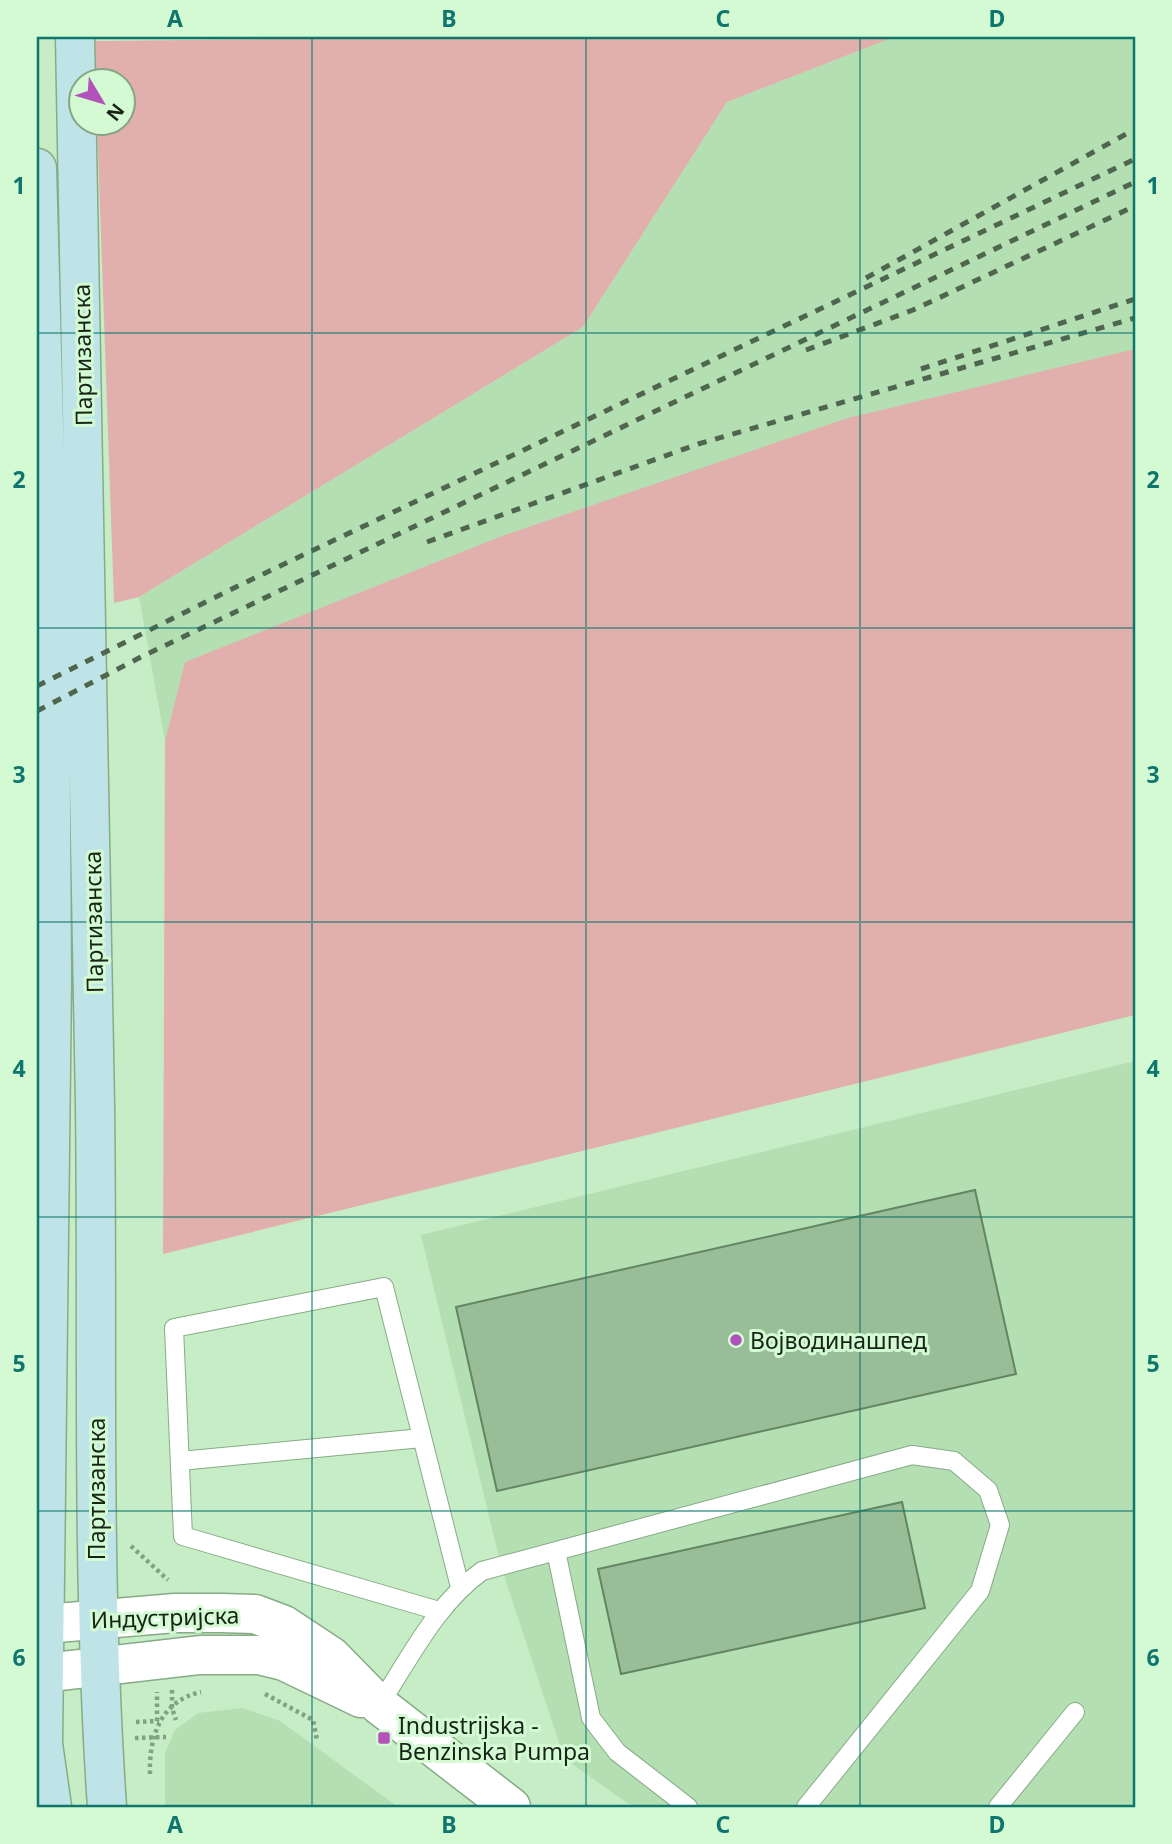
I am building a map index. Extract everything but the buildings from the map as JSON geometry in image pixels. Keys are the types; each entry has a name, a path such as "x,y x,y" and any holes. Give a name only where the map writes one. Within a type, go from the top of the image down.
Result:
{"main road":[{"name":"Партизанска","path":"75,37 92,771 98,1326 94,1541 107,1807"},
{"name":"Партизанска","path":"37,169 50,643 52,980 40,1669 43,1744 52,1807"}],"street":[{"name":"Индустријска","path":"41,1624 175,1613 255,1614 309,1639 331,1656 379,1705 511,1807"},
{"name":"Индустријска","path":"40,1669 99,1667 200,1656 258,1655 284,1661 379,1705"}],"lane":[{"path":"439,1612 183,1536 174,1328 384,1287 460,1587"},
{"path":"180,1461 422,1438"},
{"path":"379,1705 439,1612 460,1587 482,1571 912,1455 954,1461 988,1490 1000,1525 980,1591 806,1807"},
{"path":"556,1551 591,1718 617,1752 688,1807"},
{"path":"998,1807 1075,1712"}],"path":[{"path":"124,1540 176,1586"},
{"path":"150,1774 149,1751 158,1721 191,1694 213,1689"},
{"path":"255,1692 277,1699 313,1720 317,1740"}],"shaded area":[{"path":"452,37 894,37 727,102 583,327 139,597 114,603 97,136 136,136 136,66 95,66 94,41"},
{"path":"894,37 1135,37 1135,630 630,623 165,741 139,597 583,327 727,102"},
{"path":"1135,349 1135,1015 163,1254 165,741 185,662 502,536 848,418"},
{"path":"1135,1061 1135,1807 633,1807 564,1758 501,1566 421,1235"},
{"path":"243,1708 280,1721 398,1807 165,1807 165,1753 175,1730 198,1713"}],"railway":[{"path":"866,278 1135,129"},
{"path":"37,686 238,586 1135,159"},
{"path":"37,711 141,657 1135,182"},
{"path":"806,350 913,310 1135,206"},
{"path":"921,369 1135,299"},
{"path":"427,542 698,444 1135,318"}],"place":[{"name":"Војводинашпед","path":"736,1340"},
{"name":"Industrijska - Benzinska Pumpa","path":"384,1738"}]}
